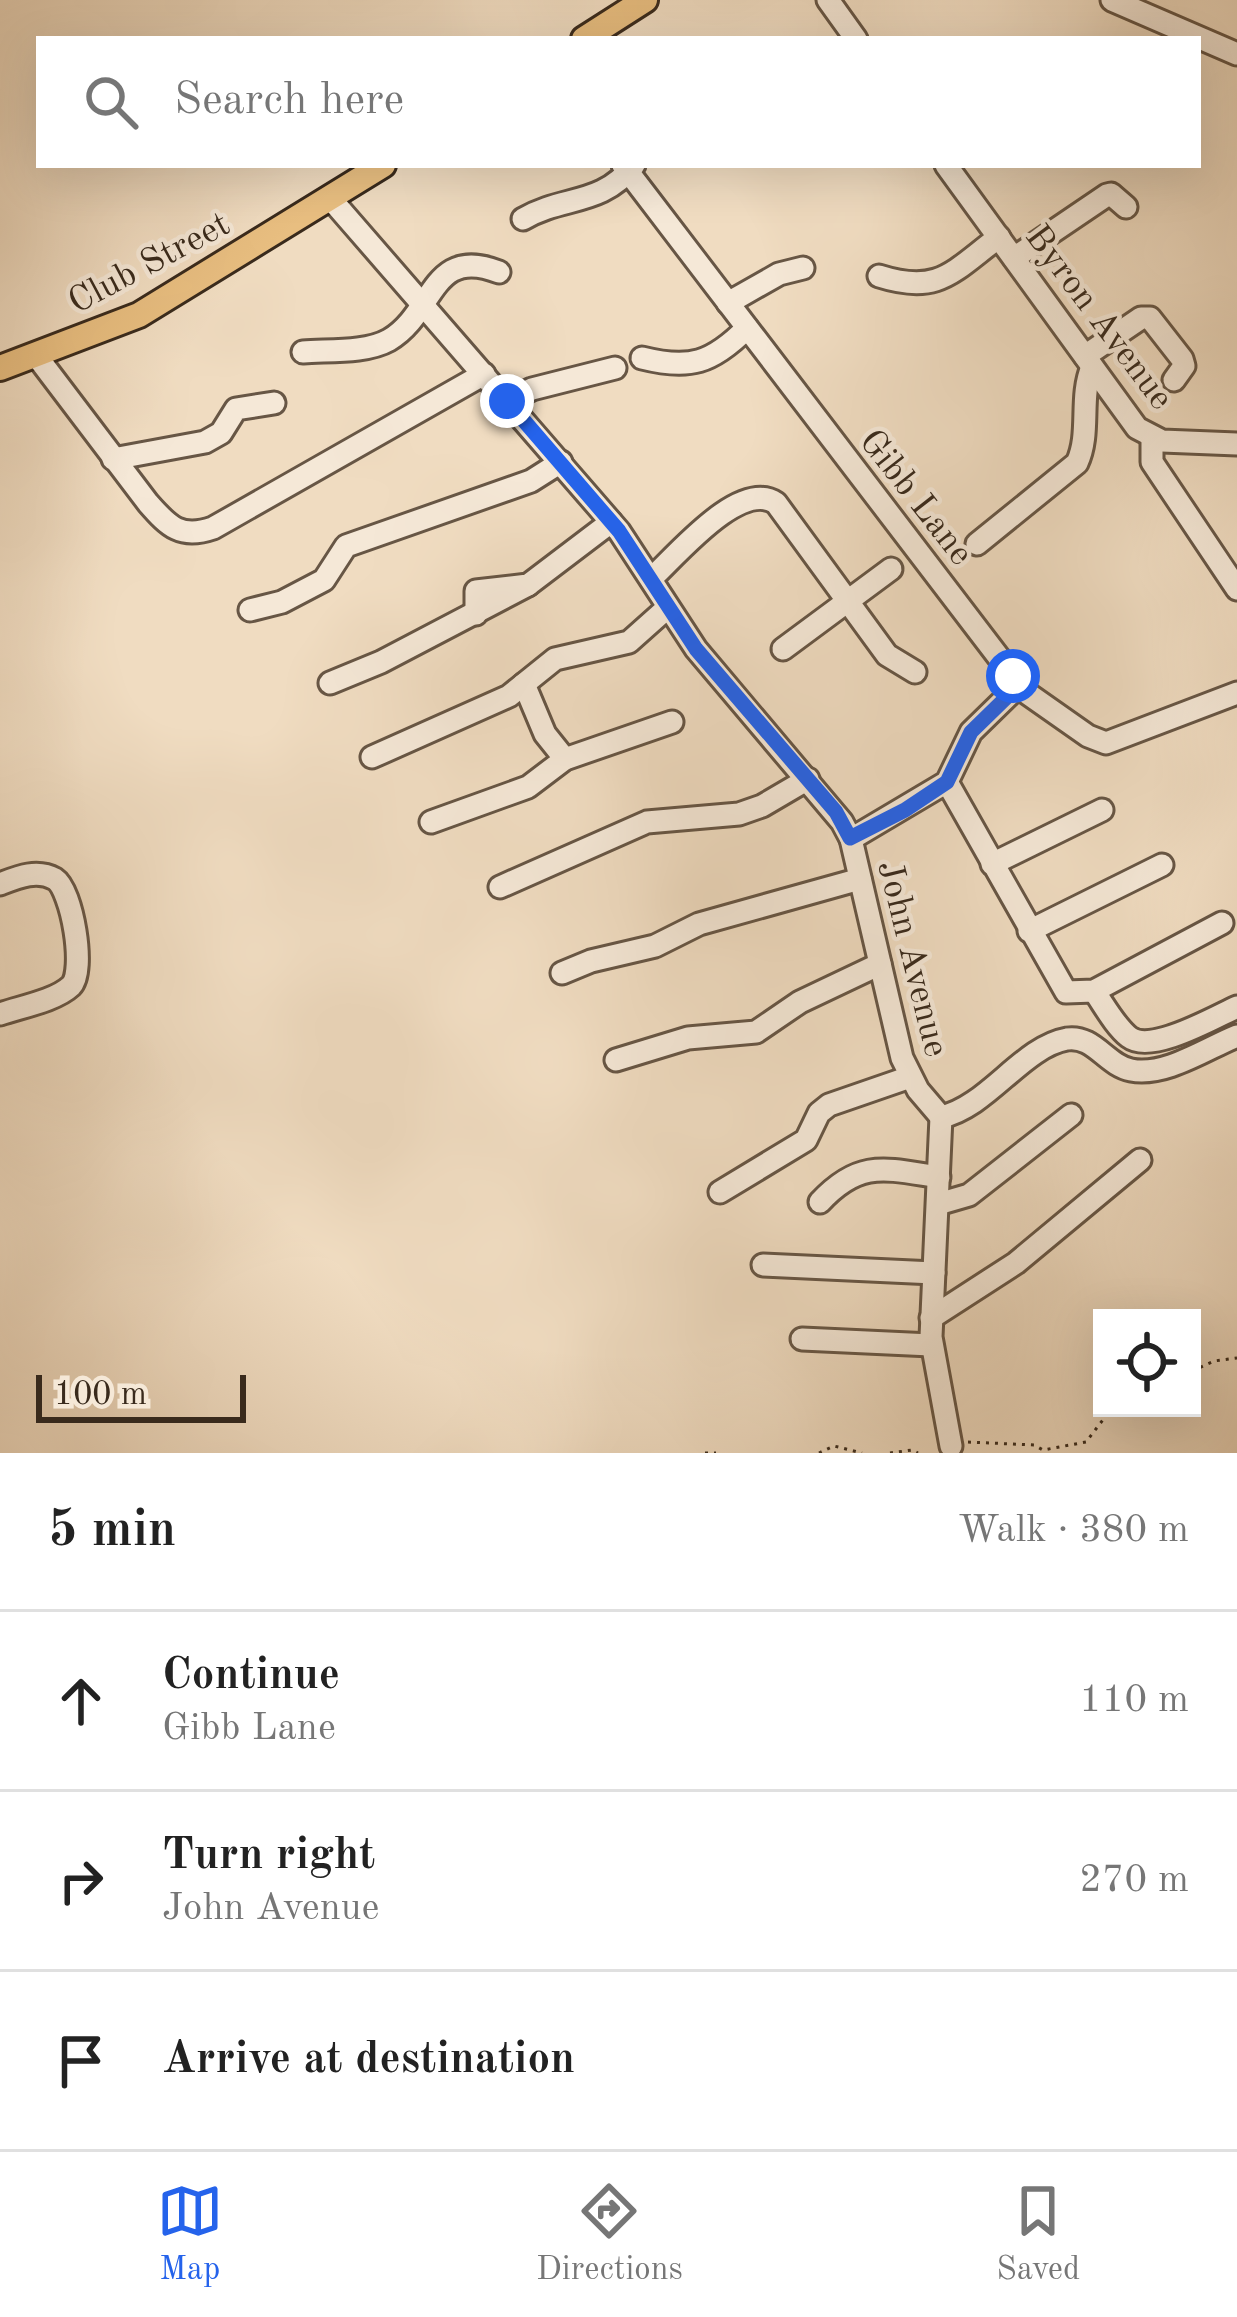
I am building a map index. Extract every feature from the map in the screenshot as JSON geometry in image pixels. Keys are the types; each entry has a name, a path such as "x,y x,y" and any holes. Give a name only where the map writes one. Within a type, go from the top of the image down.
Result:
{"main road":[{"path":"589,36 645,0"},
{"name":"Club Street","path":"0,368 139,314 378,168"}],"street":[{"path":"828,0 854,36"},
{"path":"1112,0 1195,36"},
{"path":"1201,38 1237,54"},
{"path":"523,219 542,208 602,194 627,168"},
{"name":"Gibb Lane","path":"629,168 992,646 1014,684"},
{"name":"Byron Avenue","path":"948,168 1137,428 1152,438 1237,444"},
{"path":"1014,258 1107,195 1126,207"},
{"name":"John Avenue","path":"330,198 611,522 666,609 808,778 850,838 898,1046 910,1077 941,1117"},
{"path":"878,276 910,285 932,284 999,237"},
{"path":"303,352 379,344 404,328 443,277 460,265 479,264 499,272"},
{"path":"728,303 778,274 803,268"},
{"path":"976,544 1077,464 1083,445 1088,361 1141,318 1150,318 1182,359 1184,366 1174,380"},
{"path":"642,358 672,365 699,362 747,328"},
{"path":"35,354 113,459 167,525 182,534 196,534 232,518 484,374"},
{"path":"507,401 532,388 615,368"},
{"path":"113,459 205,442 220,433 236,410 274,403"},
{"path":"1152,438 1152,462 1237,589"},
{"path":"250,610 282,602 323,580 346,546 531,481 561,462"},
{"path":"651,579 730,508 748,497 766,496 776,502 887,656 916,672"},
{"path":"330,683 476,614 474,594 478,590 528,585 611,522"},
{"path":"783,649 891,569"},
{"path":"372,757 509,696 555,659 629,642 666,609"},
{"path":"524,684 548,740 565,759"},
{"path":"850,838 947,782 971,732 1010,695 1014,684 1088,736 1106,743 1237,693"},
{"path":"431,822 528,787 565,759 672,722"},
{"path":"500,887 647,823 749,811 808,778"},
{"path":"947,782 1062,989 1072,994 1094,991 1222,923"},
{"path":"992,864 1102,810"},
{"path":"1029,931 1162,865"},
{"path":"0,884 34,874 63,887 79,963 76,979 67,989 0,1014"},
{"path":"562,973 655,946 699,924 860,879"},
{"path":"616,1060 688,1038 756,1032 800,1002 880,964"},
{"path":"1094,991 1124,1033 1142,1044 1237,1007"},
{"path":"951,1446 931,1346 941,1117 976,1101 1051,1045 1072,1038 1092,1044 1118,1066 1142,1071 1237,1036"},
{"path":"720,1192 806,1140 819,1113 830,1105 910,1077"},
{"path":"938,1204 969,1195 1071,1115"},
{"path":"931,1318 1016,1263 1139,1160"},
{"path":"820,1202 850,1175 870,1170 939,1177"},
{"path":"763,1265 934,1273"},
{"path":"802,1339 931,1346"}],"path":[{"path":"1201,1367 1237,1358"},
{"path":"951,1446 974,1441 1043,1450 1086,1442 1105,1417"},
{"path":"819,1453 834,1446 862,1453"},
{"path":"705,1453 716,1453"},
{"path":"890,1453 918,1453"}],"route":[{"path":"507,401 619,531 696,649 836,812 850,838 947,782 971,732 1013,691 1013,676"}]}
